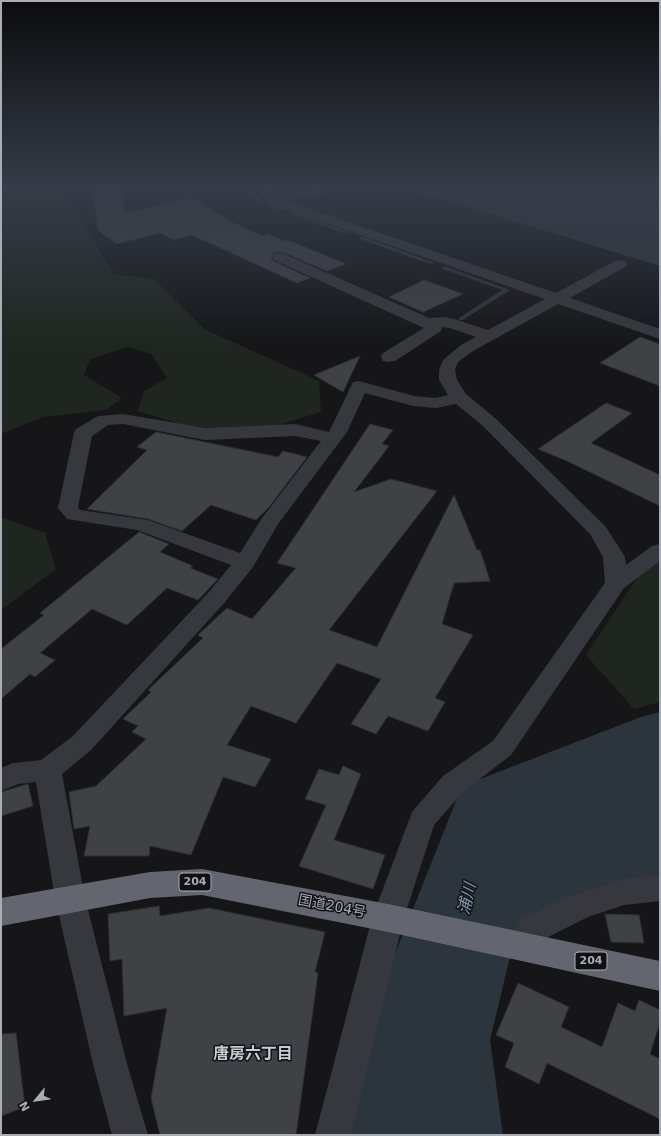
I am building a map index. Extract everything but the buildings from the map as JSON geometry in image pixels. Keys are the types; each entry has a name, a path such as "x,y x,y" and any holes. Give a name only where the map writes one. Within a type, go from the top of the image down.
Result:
{"highway":[{"name":"国道204号","path":"1,912 70,898 150,885 202,882 388,918 660,976"}],"street":[{"path":"402,243 660,334"},
{"path":"278,256 428,323 435,328 389,357"},
{"path":"616,583 614,557 598,531 489,422 460,398 451,387 448,380 447,370 451,360 467,348 620,264"},
{"path":"428,323 444,322 454,324 489,336"},
{"path":"1,780 13,774 48,770 82,743 217,597 245,562 269,522 338,432 359,386 413,401 436,402 460,398"},
{"path":"245,562 141,524 74,515 68,508 83,433 104,420 123,419 205,434 295,430 333,438"},
{"path":"333,1135 388,918 422,820 453,784 502,748 616,583 660,551"},
{"path":"48,770 70,898 110,1064 130,1135"},
{"path":"522,947 533,928 579,907 624,892 660,888"}],"shaded area":[{"path":"1,243 95,243 114,274 154,279 204,329 319,381 321,412 278,425 193,428 138,411 144,391 167,378 151,354 128,347 90,359 84,375 122,398 106,410 43,417 1,434"},
{"path":"1,517 45,533 56,569 1,610"},
{"path":"660,560 660,702 634,709 586,655 639,575"}],"water":[{"path":"585,243 660,243 660,266"},
{"name":"浦川","path":"660,712 660,882 529,924 509,961 490,1040 503,1135 350,1135 391,964 462,786 641,717"}],"waterway":[{"path":"376,243 432,263"},
{"path":"445,268 507,290 461,319"}],"district":[{"name":"唐房六丁目","path":"253,1055"}]}
